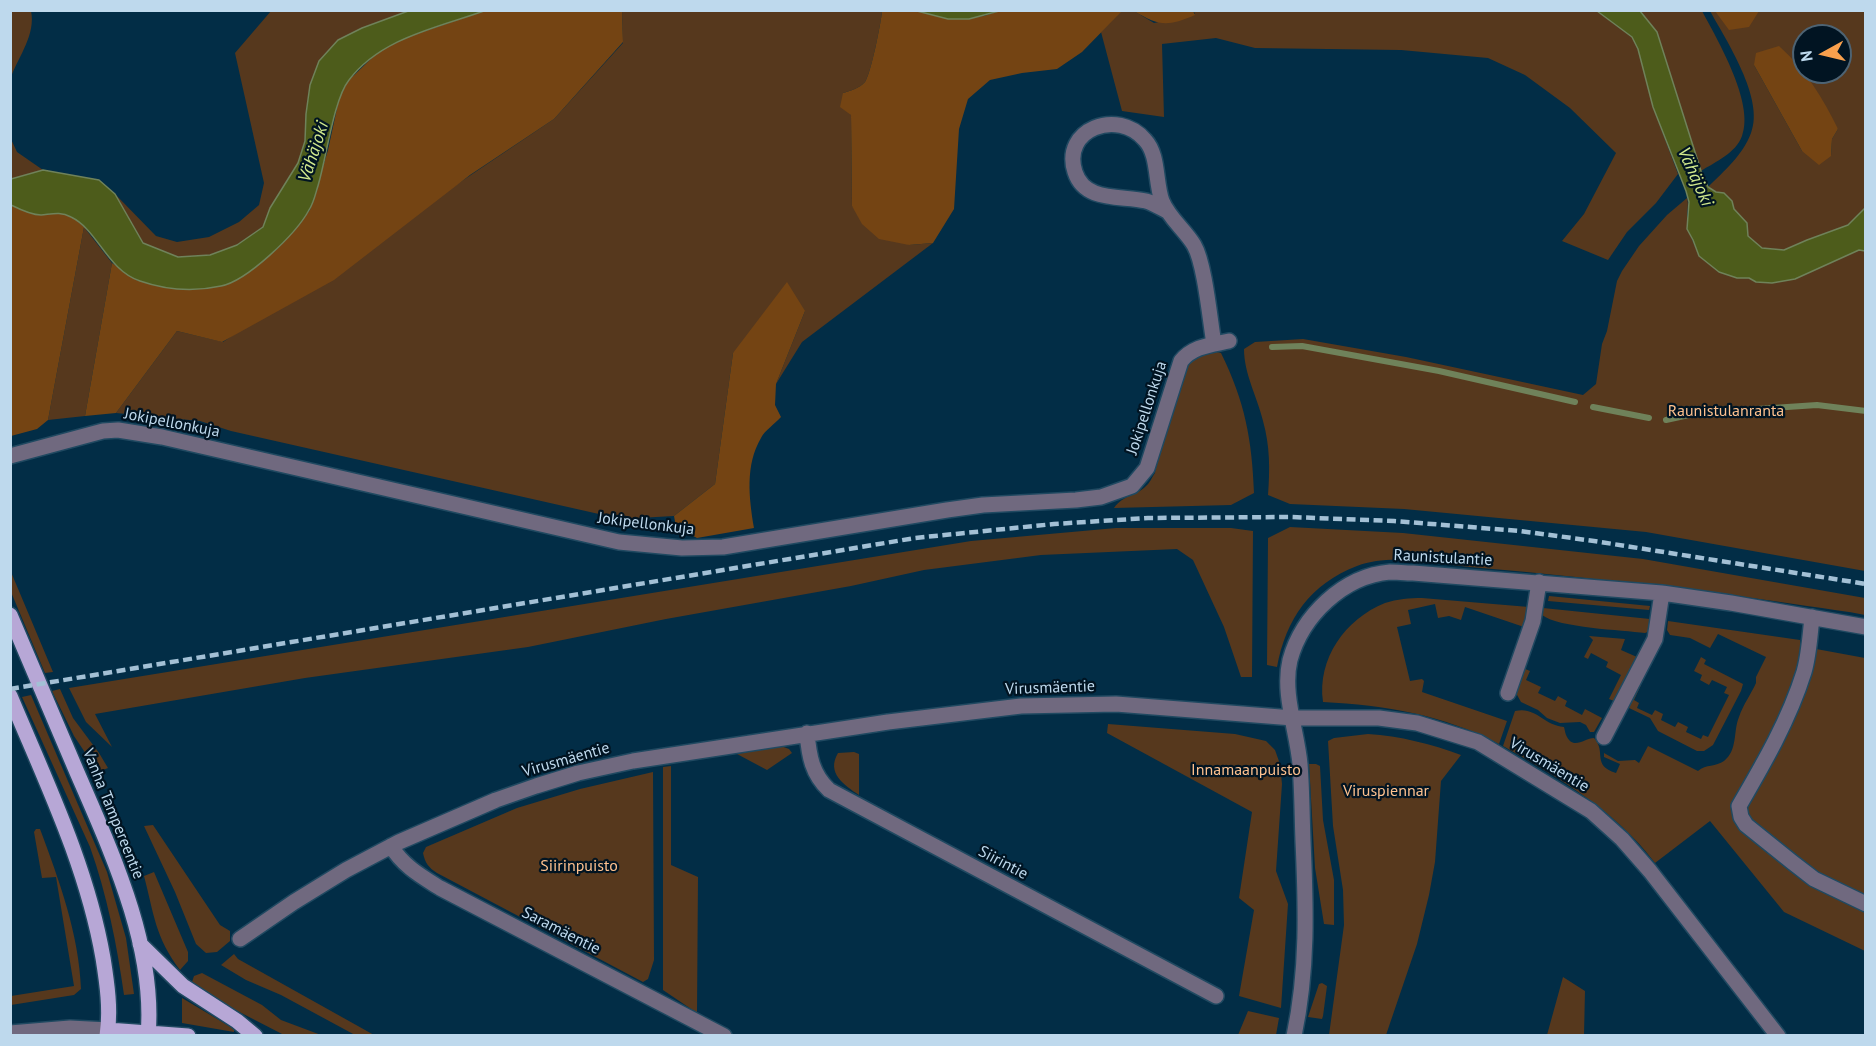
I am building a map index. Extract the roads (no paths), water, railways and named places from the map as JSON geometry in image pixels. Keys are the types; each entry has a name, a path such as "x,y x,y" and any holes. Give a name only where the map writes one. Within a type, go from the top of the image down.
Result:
{"main road":[{"name":"Vanha Tampereentie","path":"10,615 115,862 140,944 146,978 148,1034"},
{"path":"10,696 80,864 104,962 108,1000 108,1033 188,1035"},
{"path":"140,944 183,986 255,1035"}],"street":[{"path":"1112,123 1137,131 1147,141 1152,152 1161,198 1167,211 1148,201 1111,198 1088,189 1077,179 1073,155 1085,133 1096,126 1112,123"},
{"name":"Jokipellonkuja","path":"10,456 87,434 118,430 173,440 619,542 682,548 723,547 965,507 1101,497 1132,486 1147,468 1181,361 1190,352 1222,343 1195,247 1167,211"},
{"name":"Raunistulantie","path":"1294,1035 1305,965 1306,891 1300,763 1288,674 1299,638 1314,616 1346,586 1364,578 1389,572 1539,582 1662,593 1866,627"},
{"path":"1509,693 1533,621 1539,582"},
{"path":"1604,737 1655,639 1662,593"},
{"path":"1812,617 1804,670 1787,717 1739,806 1746,825 1814,879 1866,904"},
{"name":"Virusmäentie","path":"240,939 311,891 391,846 496,800 578,773 633,761 807,733 1021,706 1116,704 1293,718 1379,718 1417,723 1478,742 1591,811 1622,838 1778,1035"},
{"name":"Siirintie","path":"807,733 810,760 814,772 829,790 1216,996"},
{"name":"Saramäentie","path":"391,846 406,866 440,888 724,1035"},
{"path":"10,1033 70,1028 108,1033"}],"water":[{"name":"Vähäjoki","path":"411,10 484,11 410,36 377,54 362,66 343,89 315,197 303,220 270,255 232,282 211,288 190,289 170,288 140,281 119,268 89,231 71,217 60,213 33,214 11,205 11,179 43,170 99,180 115,194 143,243 178,257 210,255 237,245 263,227 270,208 298,163 305,141 310,85 319,61 338,40 362,28"},
{"path":"917,11 999,11 969,19 948,19"},
{"name":"Vähäjoki","path":"1597,11 1640,11 1657,32 1708,187 1716,192 1724,193 1732,201 1734,209 1747,223 1748,236 1762,248 1784,250 1848,225 1865,208 1865,251 1859,250 1795,279 1772,283 1756,282 1749,278 1737,278 1719,272 1699,256 1687,229 1689,202 1686,191 1653,107 1638,49 1632,37"}],"waterway":[{"path":"1272,347 1302,346 1439,371 1575,402"},
{"path":"1666,420 1698,413 1817,405 1866,411"},
{"path":"1593,407 1649,418"}],"railway":[{"path":"10,689 915,538 1054,524 1148,518 1290,517 1394,521 1520,531 1866,584"}],"park label":[{"name":"Raunistulanranta","path":"1726,411"},
{"name":"Innamaanpuisto","path":"1246,770"},
{"name":"Viruspiennar","path":"1386,791"},
{"name":"Siirinpuisto","path":"579,866"}]}
